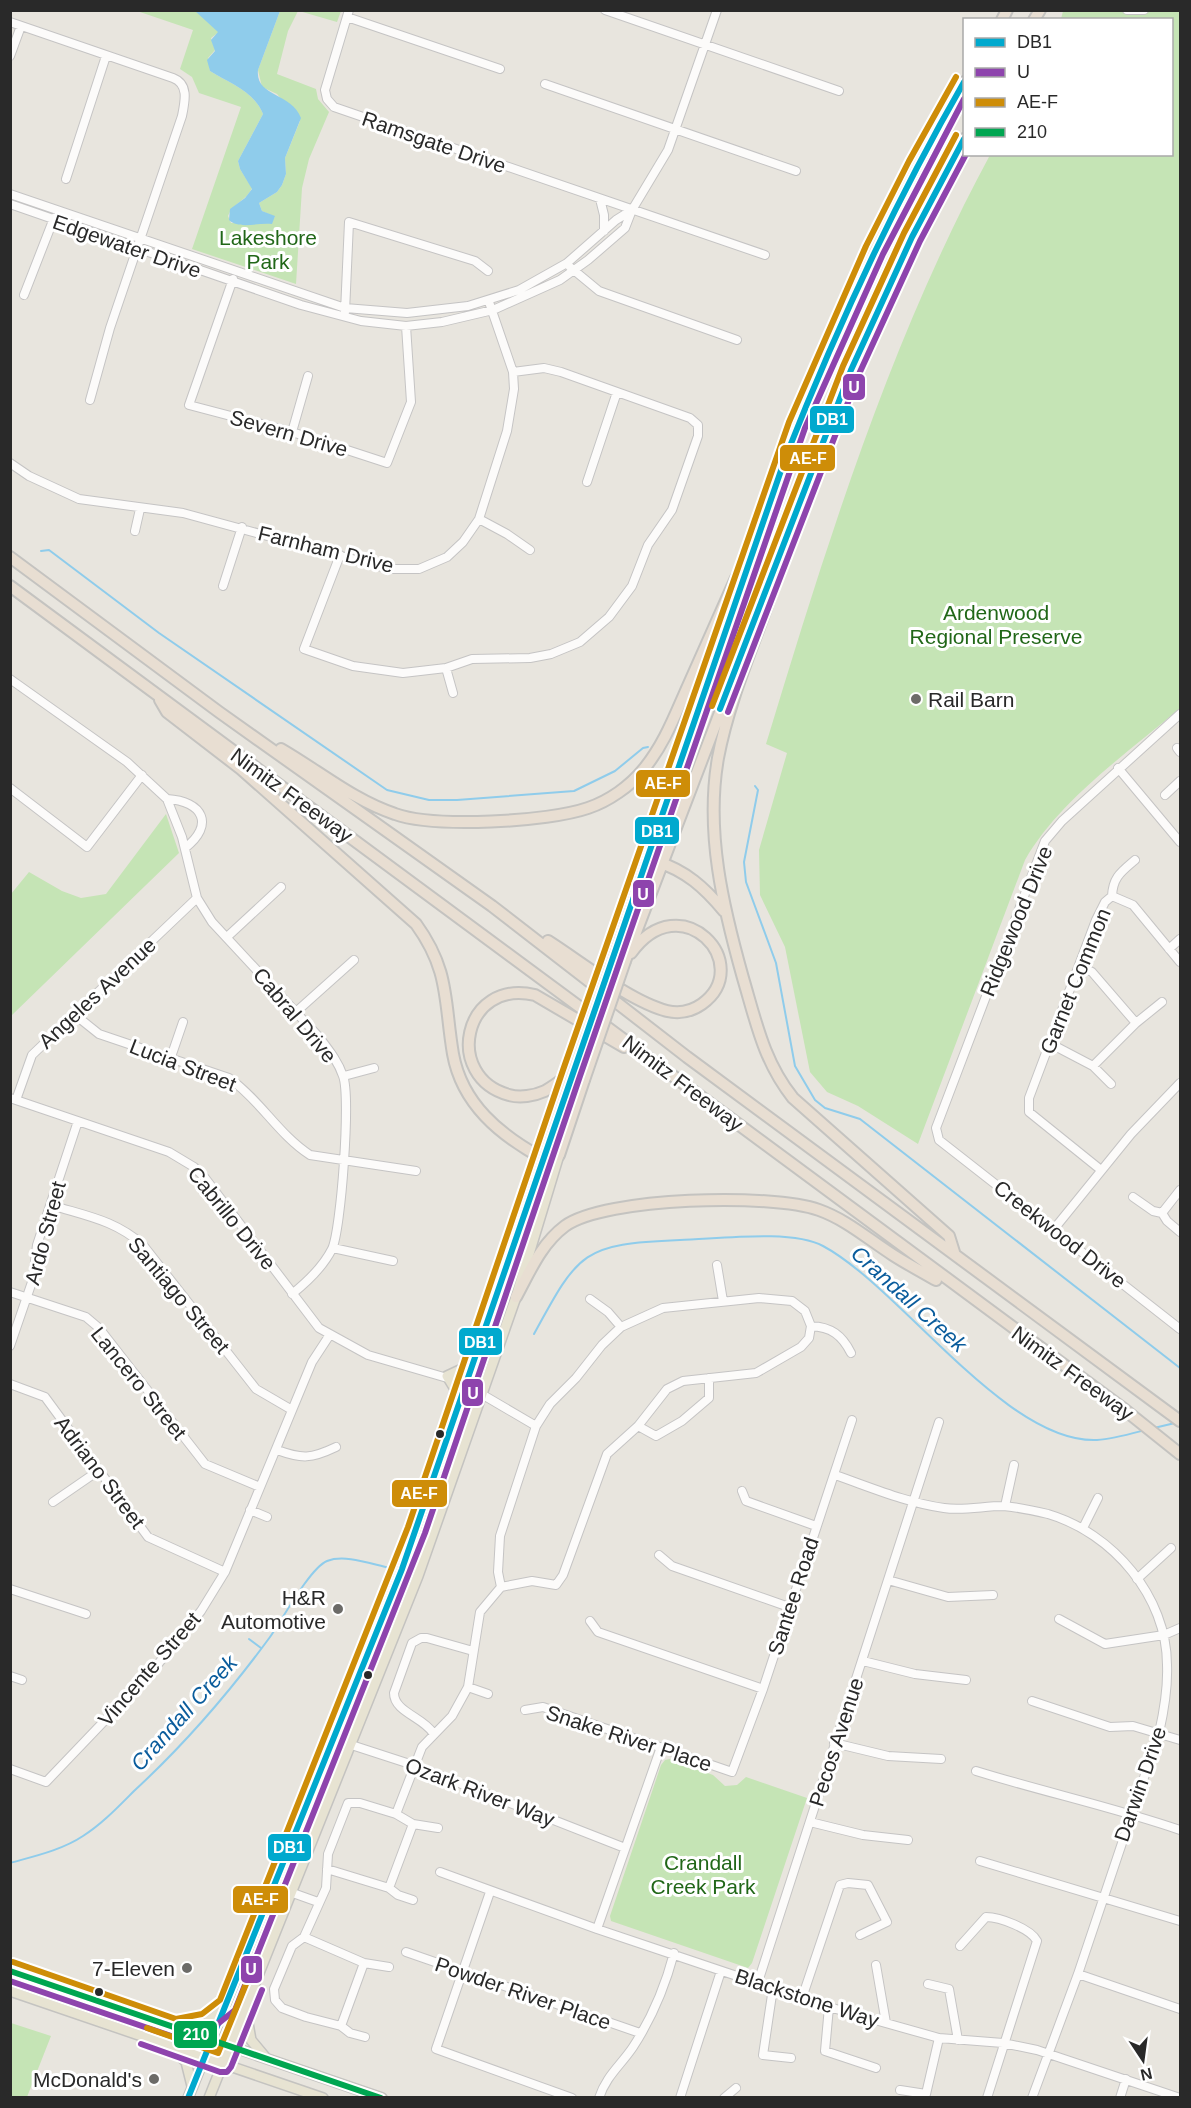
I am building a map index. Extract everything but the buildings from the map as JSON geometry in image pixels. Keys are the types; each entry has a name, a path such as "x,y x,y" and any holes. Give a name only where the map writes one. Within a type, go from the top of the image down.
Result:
{"highway":[{"path":"542,1158 797,425 856,288 920,161 963,84"},
{"path":"159,697 167,712 241,769 416,924 436,954 442,970 453,1056 472,1101 493,1126 542,1158 559,1155 625,961 756,613 786,542 851,370 912,237 963,140"},
{"path":"219,712 373,806 398,815 450,822 545,817 590,808 627,786 642,772 663,741 765,512"},
{"path":"786,542 777,577 731,711 718,759 714,826 724,911 759,1036 773,1072 794,1098 949,1236 954,1252"},
{"name":"Nimitz Freeway","path":"10,557 219,712 492,906 687,1057 954,1252 1153,1404 1180,1421"},
{"name":"Nimitz Freeway","path":"10,586 673,1075 981,1306 1125,1410 1180,1454"},
{"path":"647,858 663,863 695,879 724,911"},
{"path":"492,906 643,1001 663,1010 684,1012 697,1008 708,1000 716,989 720,976 716,949 698,930 683,925 655,930 644,938 625,961"},
{"path":"571,1073 536,1094 514,1096 500,1092 478,1074 468,1047 475,1019 482,1007 505,994 521,992 535,995 673,1075"},
{"path":"516,1296 542,1249 566,1226 583,1216 619,1207 768,1200 804,1205 836,1217 892,1254 981,1306"},
{"path":"883,1200 892,1214 1153,1404 1180,1430"}],"main road":[{"path":"209,2097 231,2047 290,1892 418,1576 516,1296 559,1155"},
{"path":"190,2094 402,1569 542,1158"},
{"path":"461,1399 447,1376 462,1369 476,1356"},
{"path":"10,1971 382,2097"},
{"path":"10,1991 323,2097"},
{"path":"175,2028 206,2024 227,2006"},
{"path":"245,2009 250,2040 267,2059"},
{"path":"167,2044 186,2062 191,2076 190,2094"}],"street":[{"path":"604,10 839,91"},
{"name":"Edgewater Drive","path":"10,204 137,250 345,317 406,326 450,320 493,310 536,293 588,260 625,228 632,210 657,171 676,129 717,10"},
{"path":"1127,10 1144,10"},
{"path":"348,14 500,69"},
{"name":"Ramsgate Drive","path":"348,14 325,90 327,99 334,107 765,255"},
{"path":"10,22 180,80 184,86 182,116 96,372 90,400"},
{"path":"10,56 21,26"},
{"path":"66,179 106,56"},
{"path":"546,84 796,171"},
{"name":"Edgewater Drive","path":"10,194 345,308 429,312 489,302 536,282 567,263 632,210"},
{"path":"600,199 604,215 604,231"},
{"path":"24,295 57,210"},
{"path":"345,317 349,222 475,261 488,271"},
{"path":"567,263 599,291 738,339"},
{"name":"Severn Drive","path":"235,272 189,405 292,432 387,463 411,402 406,326"},
{"name":"Farnham Drive","path":"10,463 29,476 78,499 183,513 242,527 389,569 419,569 447,557 463,542 479,519 507,431 514,389 513,372 489,302"},
{"path":"340,555 304,650 353,666 403,673 446,668 472,659 530,658 551,654 580,642 609,617 632,586 648,545 672,510 699,431 690,418 552,370 544,368 513,372"},
{"path":"292,432 308,376"},
{"path":"586,482 617,393"},
{"path":"135,531 140,509"},
{"path":"479,519 530,550"},
{"path":"223,586 242,527"},
{"path":"446,668 453,693"},
{"name":"Cabral Drive","path":"10,679 142,775 167,799 185,848 197,898 212,922 297,1011 333,1055 344,1076 348,1110 333,1248 309,1280 292,1294"},
{"name":"Ridgewood Drive","path":"939,1140 936,1128 1036,860 1046,842 1062,821 1180,714"},
{"path":"1118,768 1180,842"},
{"path":"10,788 87,847 142,775"},
{"path":"1165,795 1180,781"},
{"name":"Cabral Drive","path":"167,799 183,800 195,806 200,814 203,826 198,838 185,848"},
{"name":"Garnet Common","path":"1101,1170 1029,1112 1029,1098 1096,920 1105,902 1112,896 1113,884 1117,875 1135,860"},
{"path":"227,937 281,887"},
{"path":"1112,896 1133,905 1180,962"},
{"name":"Angeles Avenue","path":"13,1099 32,1055 197,898"},
{"path":"1169,949 1180,939"},
{"path":"297,1011 354,960"},
{"path":"1080,966 1092,972 1136,1023"},
{"path":"1093,1066 1136,1023 1162,1002"},
{"name":"Lucia Street","path":"74,1014 99,1034 229,1078 246,1090 298,1147 310,1155 416,1171"},
{"path":"171,1057 183,1022"},
{"path":"1051,1044 1093,1066 1111,1084"},
{"path":"344,1076 375,1068"},
{"path":"1054,1229 1131,1134 1180,1083"},
{"name":"Cabrillo Drive","path":"13,1099 169,1152 194,1167 205,1178 310,1318 329,1336 368,1355 447,1376 466,1384 536,1426"},
{"name":"Ardo Street","path":"10,1346 33,1279 38,1245 78,1121"},
{"name":"Creekwood Drive","path":"939,1140 1180,1329"},
{"path":"1162,1213 1180,1190"},
{"path":"1133,1197 1153,1211 1162,1213 1167,1221 1180,1232"},
{"name":"Santiago Street","path":"51,1205 121,1227 132,1235 143,1245 256,1389 292,1410"},
{"path":"333,1248 393,1261"},
{"path":"717,1265 723,1301"},
{"name":"Lancero Street","path":"10,1292 86,1317 99,1328 205,1464 260,1488"},
{"path":"396,1814 422,1747 433,1733 452,1716 468,1687 480,1612 501,1587 532,1581 556,1585 563,1575 607,1454 638,1426 667,1389 683,1380 756,1373 801,1347 809,1338 811,1326 806,1311 792,1301 759,1298 723,1301 663,1308 621,1327 550,1404 536,1426 500,1536 498,1572 501,1587"},
{"path":"590,1299 608,1312 621,1327"},
{"path":"811,1326 826,1327 844,1339 851,1353"},
{"name":"Vincente Street","path":"10,1769 46,1782 154,1669 201,1611 225,1572 312,1362 329,1336"},
{"path":"638,1426 656,1436 682,1421 709,1398 709,1378"},
{"name":"Adriano Street","path":"10,1384 45,1397 148,1537 225,1572"},
{"name":"Santee Road","path":"732,1772 763,1689 852,1420"},
{"name":"Pecos Avenue","path":"758,1982 939,1422"},
{"path":"277,1450 296,1457 316,1457 336,1447"},
{"path":"1005,1506 1014,1465"},
{"path":"53,1502 98,1471"},
{"name":"Darwin Drive","path":"835,1475 913,1501 945,1509 1005,1506 1048,1514 1083,1527 1116,1553 1137,1579 1155,1607 1164,1635 1167,1688 1159,1733 1077,1974 1032,2097"},
{"path":"742,1491 746,1501 816,1526"},
{"path":"1083,1527 1098,1498"},
{"path":"250,1510 267,1517"},
{"path":"1137,1579 1171,1548"},
{"path":"659,1555 672,1566 789,1607"},
{"path":"888,1580 948,1597 993,1595"},
{"path":"10,1589 86,1614"},
{"path":"1059,1619 1105,1644 1164,1635 1180,1628"},
{"path":"590,1622 598,1632 763,1689"},
{"path":"433,1733 419,1717 398,1706 394,1700 394,1693 412,1643 421,1638 427,1638 473,1651"},
{"path":"863,1661 915,1674 966,1680"},
{"path":"10,1676 22,1680"},
{"path":"468,1687 488,1694"},
{"path":"1032,1701 1110,1727 1133,1726 1180,1740"},
{"name":"Snake River Place","path":"525,1710 543,1707 732,1772"},
{"name":"Ozark River Way","path":"333,1739 414,1765 625,1848"},
{"path":"834,1743 888,1756 941,1759"},
{"path":"597,1929 661,1747"},
{"path":"976,1771 1057,1796 1130,1813 1180,1830"},
{"path":"365,2037 350,2033 341,2026 282,2008 275,2000 274,1989 292,1946 304,1937 326,1888 328,1854 348,1803 360,1803 396,1814 413,1824 438,1828"},
{"path":"810,1822 863,1835 908,1840"},
{"path":"389,1888 413,1824"},
{"path":"980,1861 1103,1896 1180,1921"},
{"path":"327,1869 389,1888 398,1895 413,1900"},
{"name":"Blackstone Way","path":"440,1872 490,1892 829,2007 939,2038 1003,2043 1048,2054 1180,2097"},
{"path":"802,1998 840,1885 848,1883 868,1885 887,1922 860,1935"},
{"path":"290,1892 318,1902"},
{"path":"490,1892 436,2049 572,2097"},
{"path":"960,1946 986,1917 1013,1925 1036,1938 987,2097"},
{"path":"304,1937 364,1964 389,1967"},
{"name":"Powder River Place","path":"406,1952 640,2033"},
{"path":"599,2097 603,2085 615,2067 632,2048 651,2019 674,1953"},
{"path":"341,2026 364,1964"},
{"path":"876,1965 886,2023"},
{"path":"680,2097 721,1971"},
{"path":"1077,1974 1180,2009"},
{"path":"928,1984 950,1989 958,2040"},
{"path":"773,1988 763,2055 791,2058"},
{"path":"829,2007 825,2051 876,2068"},
{"path":"900,2090 926,2094 939,2038"},
{"path":"1120,2097 1126,2079"},
{"path":"723,2097 736,2088"}],"green space":[{"name":"Lakeshore Park","path":"195,10 219,32 211,38 215,50 208,58 210,71 247,93 254,99 263,114 238,161 240,169 252,188 228,216 231,223 259,222 275,217 262,211 259,203 277,192 282,185 286,174 285,158 300,121 277,94 262,87 258,70 280,11 298,11 288,31 277,74 316,89 318,99 329,112 309,159 302,188 296,284 192,249 241,107 199,93 192,77 180,69 193,30 137,11"},
{"path":"299,11 341,11 337,22"},
{"name":"Ardenwood Regional Preserve","path":"1063,11 1180,11 1180,708 1076,797 1040,838 1025,860 918,1144 858,1106 827,1092 810,1072 785,947 760,895 759,850 787,753 766,744 837,518 891,370 954,225 989,156 1173,156 1173,18 1061,18"},
{"path":"166,814 179,853 11,1016 11,894 29,872 62,891 81,898 106,894"},
{"name":"Crandall Creek Park","path":"670,1759 713,1775 725,1786 737,1785 746,1777 807,1798 752,1963 748,1968 611,1921 610,1916 661,1765 665,1760"},
{"path":"11,2023 51,2036 27,2097 11,2097"}],"water":[{"path":"195,11 280,11 258,70 259,79 268,90 290,103 301,118 285,158 286,174 282,185 277,192 259,203 262,211 275,216 272,224 238,225 229,220 230,209 245,198 252,189 238,161 263,114 254,99 247,93 210,71 207,60 215,51 211,40 218,32"}],"waterway":[{"path":"41,551 49,550 159,633 387,790 429,800 574,791 615,771 643,748 648,747"},
{"path":"755,786 758,790 744,862 746,882 776,963 795,1066 815,1100 825,1108 860,1119 1180,1368"},
{"name":"Crandall Creek","path":"534,1334 549,1306 574,1269 588,1257 603,1250 648,1242 754,1236 793,1238 823,1246 853,1266 955,1360 991,1391 1027,1417 1062,1434 1097,1440 1145,1430"},
{"name":"Crandall Creek","path":"1154,1428 1175,1423"},
{"name":"Crandall Creek","path":"10,1863 75,1841 116,1809 189,1736 239,1678 320,1566 327,1561 342,1559 358,1560 390,1568"},
{"path":"249,1639 261,1648"}],"transit line":[{"name":"AE-F","path":"13,1962 176,2019 202,2014 220,2000 408,1527 563,1070 789,422 866,246 909,161 956,77"},
{"name":"DB1","path":"188,2098 402,1569 786,456 868,266 914,173 963,84"},
{"name":"U","path":"10,1981 174,2037 209,2031 235,2010 425,1533 580,1076 805,428 883,254 963,101"},
{"name":"AE-F","path":"712,706 843,366 904,233 956,135"},
{"name":"DB1","path":"720,709 851,370 912,237 963,141"},
{"name":"U","path":"728,712 859,374 920,241 965,156"},
{"name":"210","path":"10,1971 381,2098"},
{"name":"AE-F","path":"147,2028 218,2053 246,1984"},
{"name":"U","path":"141,2044 220,2072 227,2072 262,1990"}],"place":[{"name":"Rail Barn","path":"916,699"},
{"name":"H&R Automotive","path":"338,1609"},
{"name":"7-Eleven","path":"187,1968"},
{"name":"McDonald's","path":"154,2079"}]}
